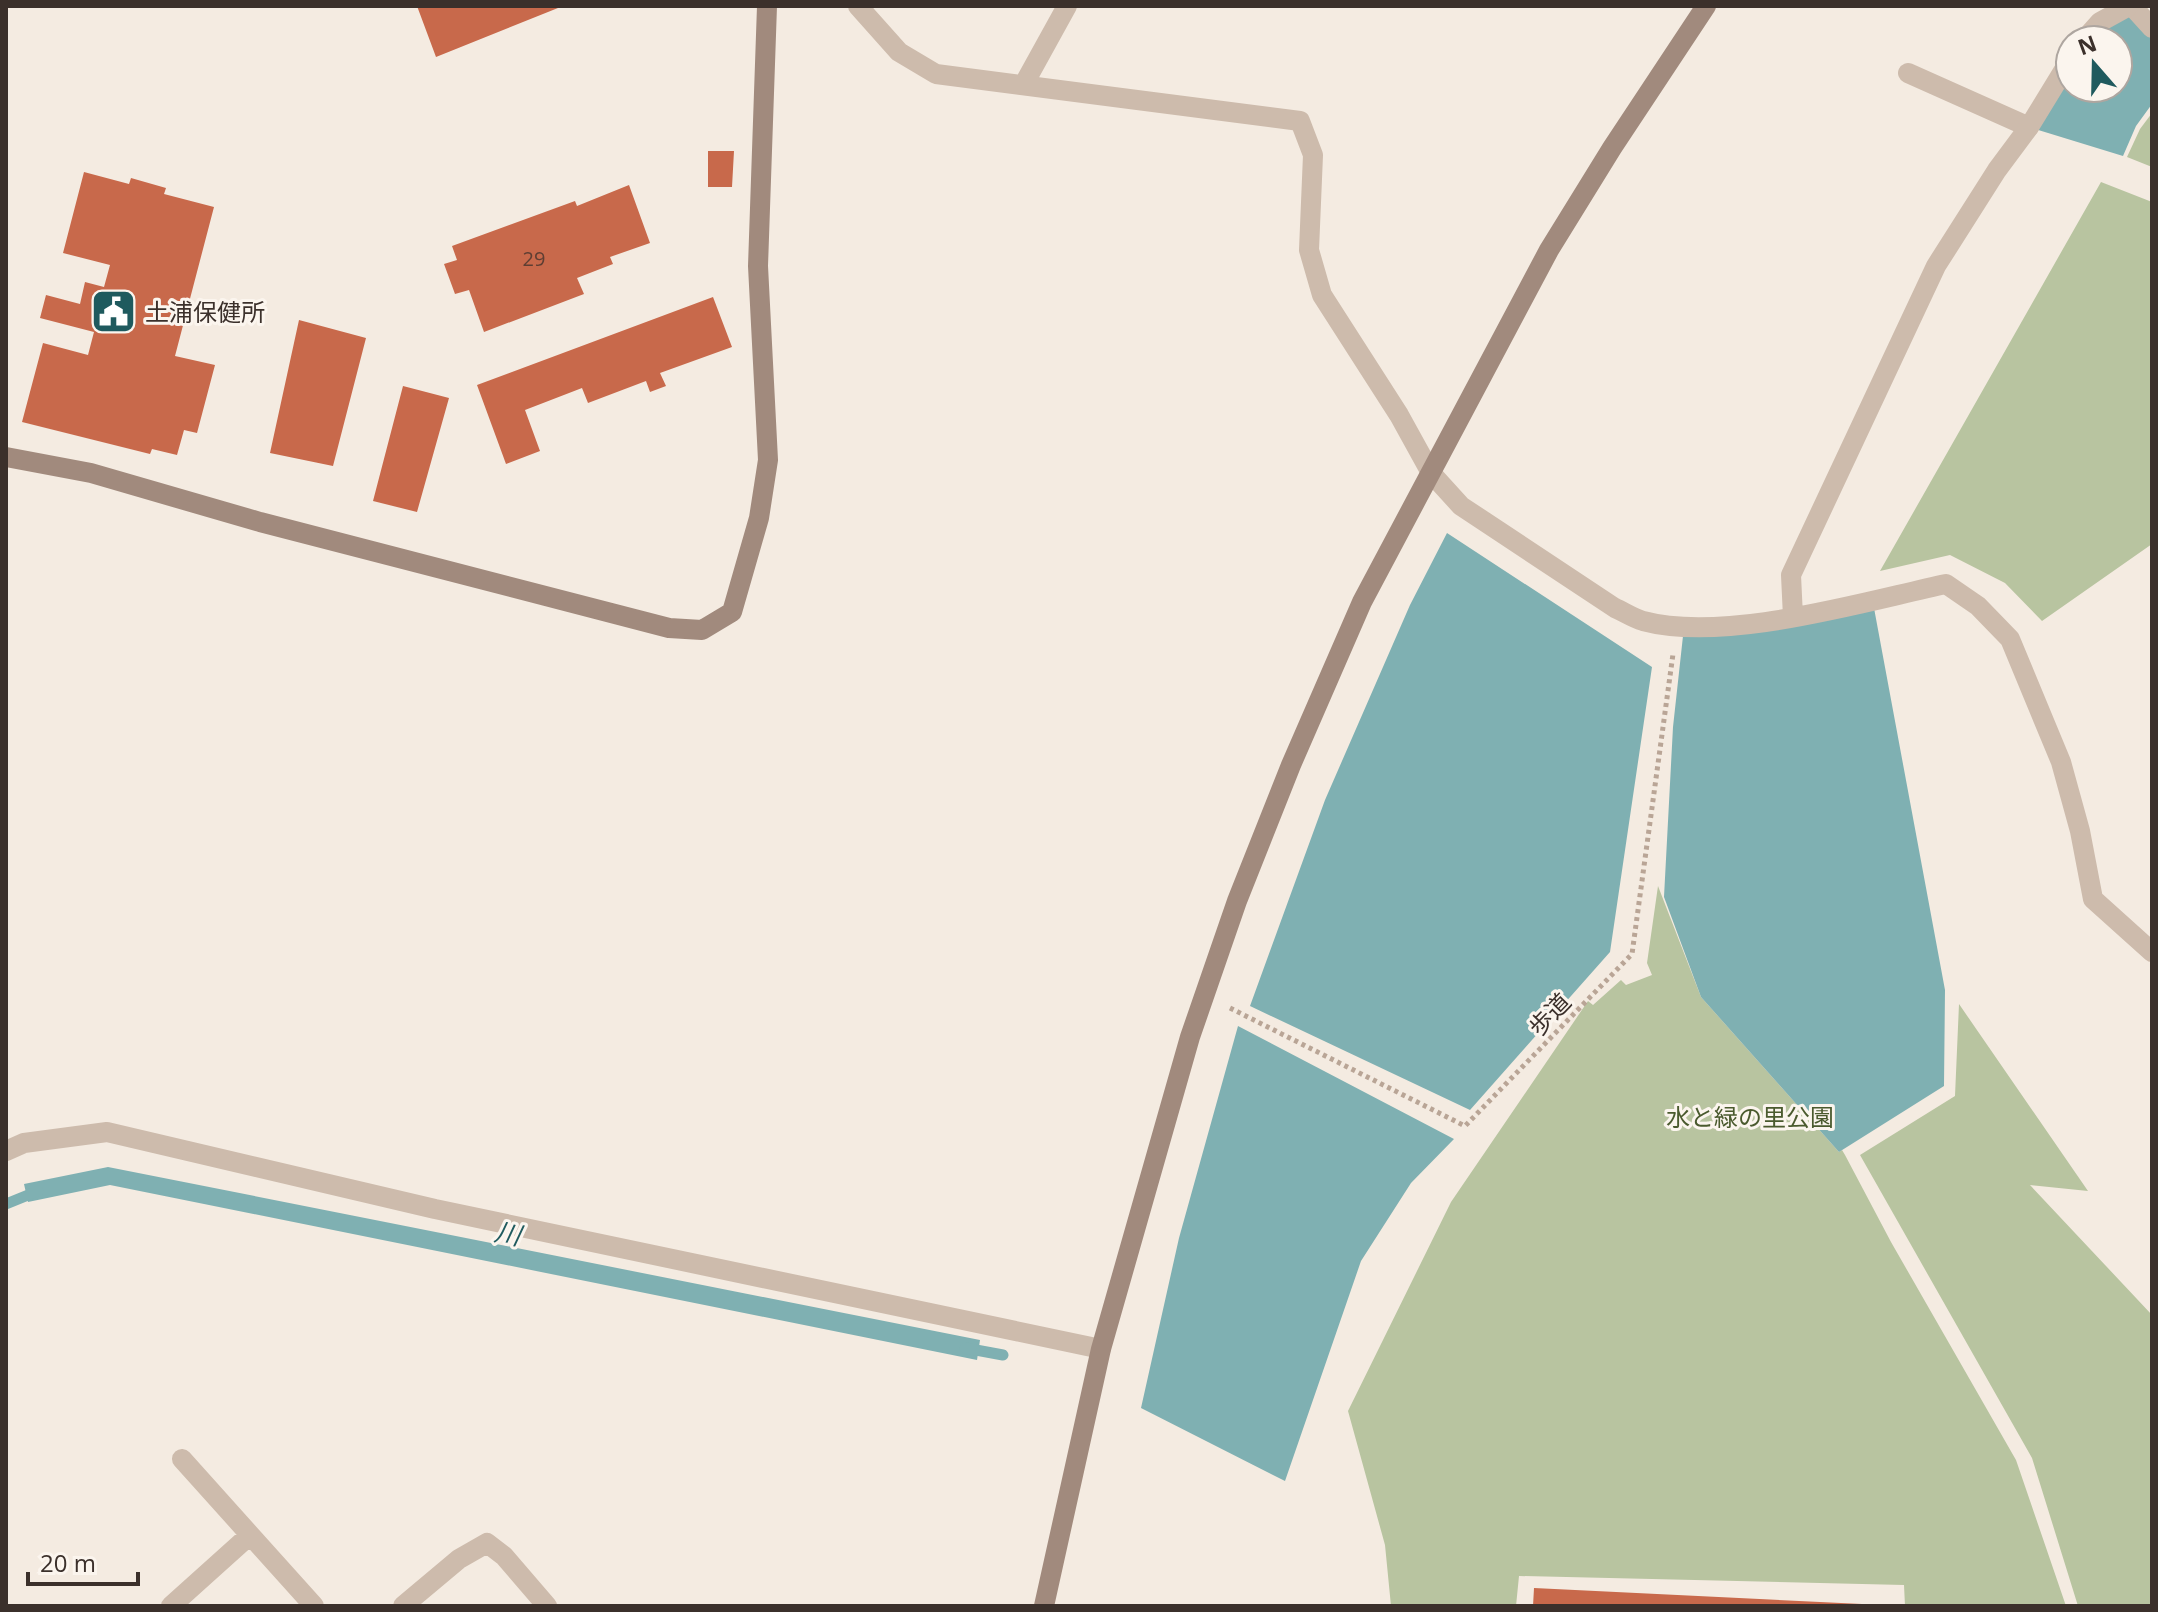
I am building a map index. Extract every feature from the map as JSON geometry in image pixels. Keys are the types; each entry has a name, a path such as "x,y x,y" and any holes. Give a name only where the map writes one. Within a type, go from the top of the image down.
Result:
{"street":[{"path":"6,457 91,473 260,522 669,628 702,630 732,612 759,518 768,460 758,266 767,6"},
{"path":"858,6 899,52 936,74 1300,121 1313,155 1309,250 1322,295 1399,415 1431,473 1461,506 1615,608 1641,621 1678,627 1708,627 1793,617 1946,584 1978,606 2010,639 2061,762 2080,831 2093,899 2152,952"},
{"path":"1024,84 1067,6"},
{"path":"1044,1606 1101,1349 1204,995 1258,847 1362,602 1549,250 1706,6"},
{"path":"2098,24 2131,6 2152,28"},
{"path":"1908,73 2029,127"},
{"path":"1793,617 1791,575 1936,266 2054,86"},
{"path":"6,1151 24,1143 107,1132 435,1209 1101,1349"},
{"path":"182,1459 314,1606"},
{"path":"171,1606 250,1535"},
{"path":"403,1606 459,1559 487,1543 504,1556 547,1606"}],"path":[{"name":"歩道","path":"1204,995 1465,1126 1632,954 1678,627"}],"green space":[{"path":"2152,113 2152,167 2127,157 2140,129"},
{"path":"2101,182 2152,202 2152,544 2042,621 2005,583 1950,555 1880,571"},
{"name":"水と緑の里公園","path":"1658,886 1701,997 1839,1152 1842,1150 1845,1155 1891,1242 2016,1460 2066,1606 1905,1606 1904,1585 1519,1576 1516,1606 1391,1606 1385,1545 1348,1411 1451,1202 1588,1001 1593,1005 1621,980 1626,985 1652,975 1647,963"},
{"path":"1959,1004 2088,1191 2030,1185 2152,1315 2152,1606 2078,1606 2032,1458 1860,1155 1955,1096"}],"water":[{"path":"2130,10 2152,39 2152,104 2136,126 2123,156 2035,129 2054,97 2054,104 2134,104 2134,24 2112,24"},
{"path":"1447,533 1652,667 1610,952 1470,1110 1250,1006 1325,800 1410,605"},
{"path":"1874,608 1945,990 1944,1086 1839,1152 1701,997 1664,897 1673,727 1683,636 1756,632"},
{"path":"1238,1026 1454,1139 1411,1183 1361,1261 1285,1481 1141,1408 1179,1238"},
{"path":"108,1167 980,1340 977,1360 110,1185 28,1202 24,1184"}],"building":[{"path":"417,6 563,6 436,57"},
{"path":"708,151 734,151 732,187 708,187"},
{"name":"土浦保健所","path":"84,172 129,184 131,178 166,188 164,194 214,207 175,356 215,365 197,433 184,430 177,455 152,449 150,454 22,422 43,343 88,355 94,332 40,318 46,295 80,304 85,282 104,287 110,265 63,253"},
{"path":"629,185 650,243 610,257 613,264 577,278 584,294 484,332 469,290 455,294 444,264 457,260 452,246 575,201 577,206"},
{"path":"713,297 732,347 660,373 666,386 650,392 646,381 588,403 582,388 525,410 540,451 506,464 477,385"},
{"path":"299,320 366,338 333,466 270,453"},
{"path":"403,386 449,398 417,512 373,501"},
{"path":"1534,1588 1862,1604 1862,1606 1533,1606"}],"waterway":[{"name":"川","path":"6,1204 38,1191"},
{"name":"川","path":"965,1348 1003,1355"}],"place":[{"name":"土浦保健所","path":"114,311"}]}
